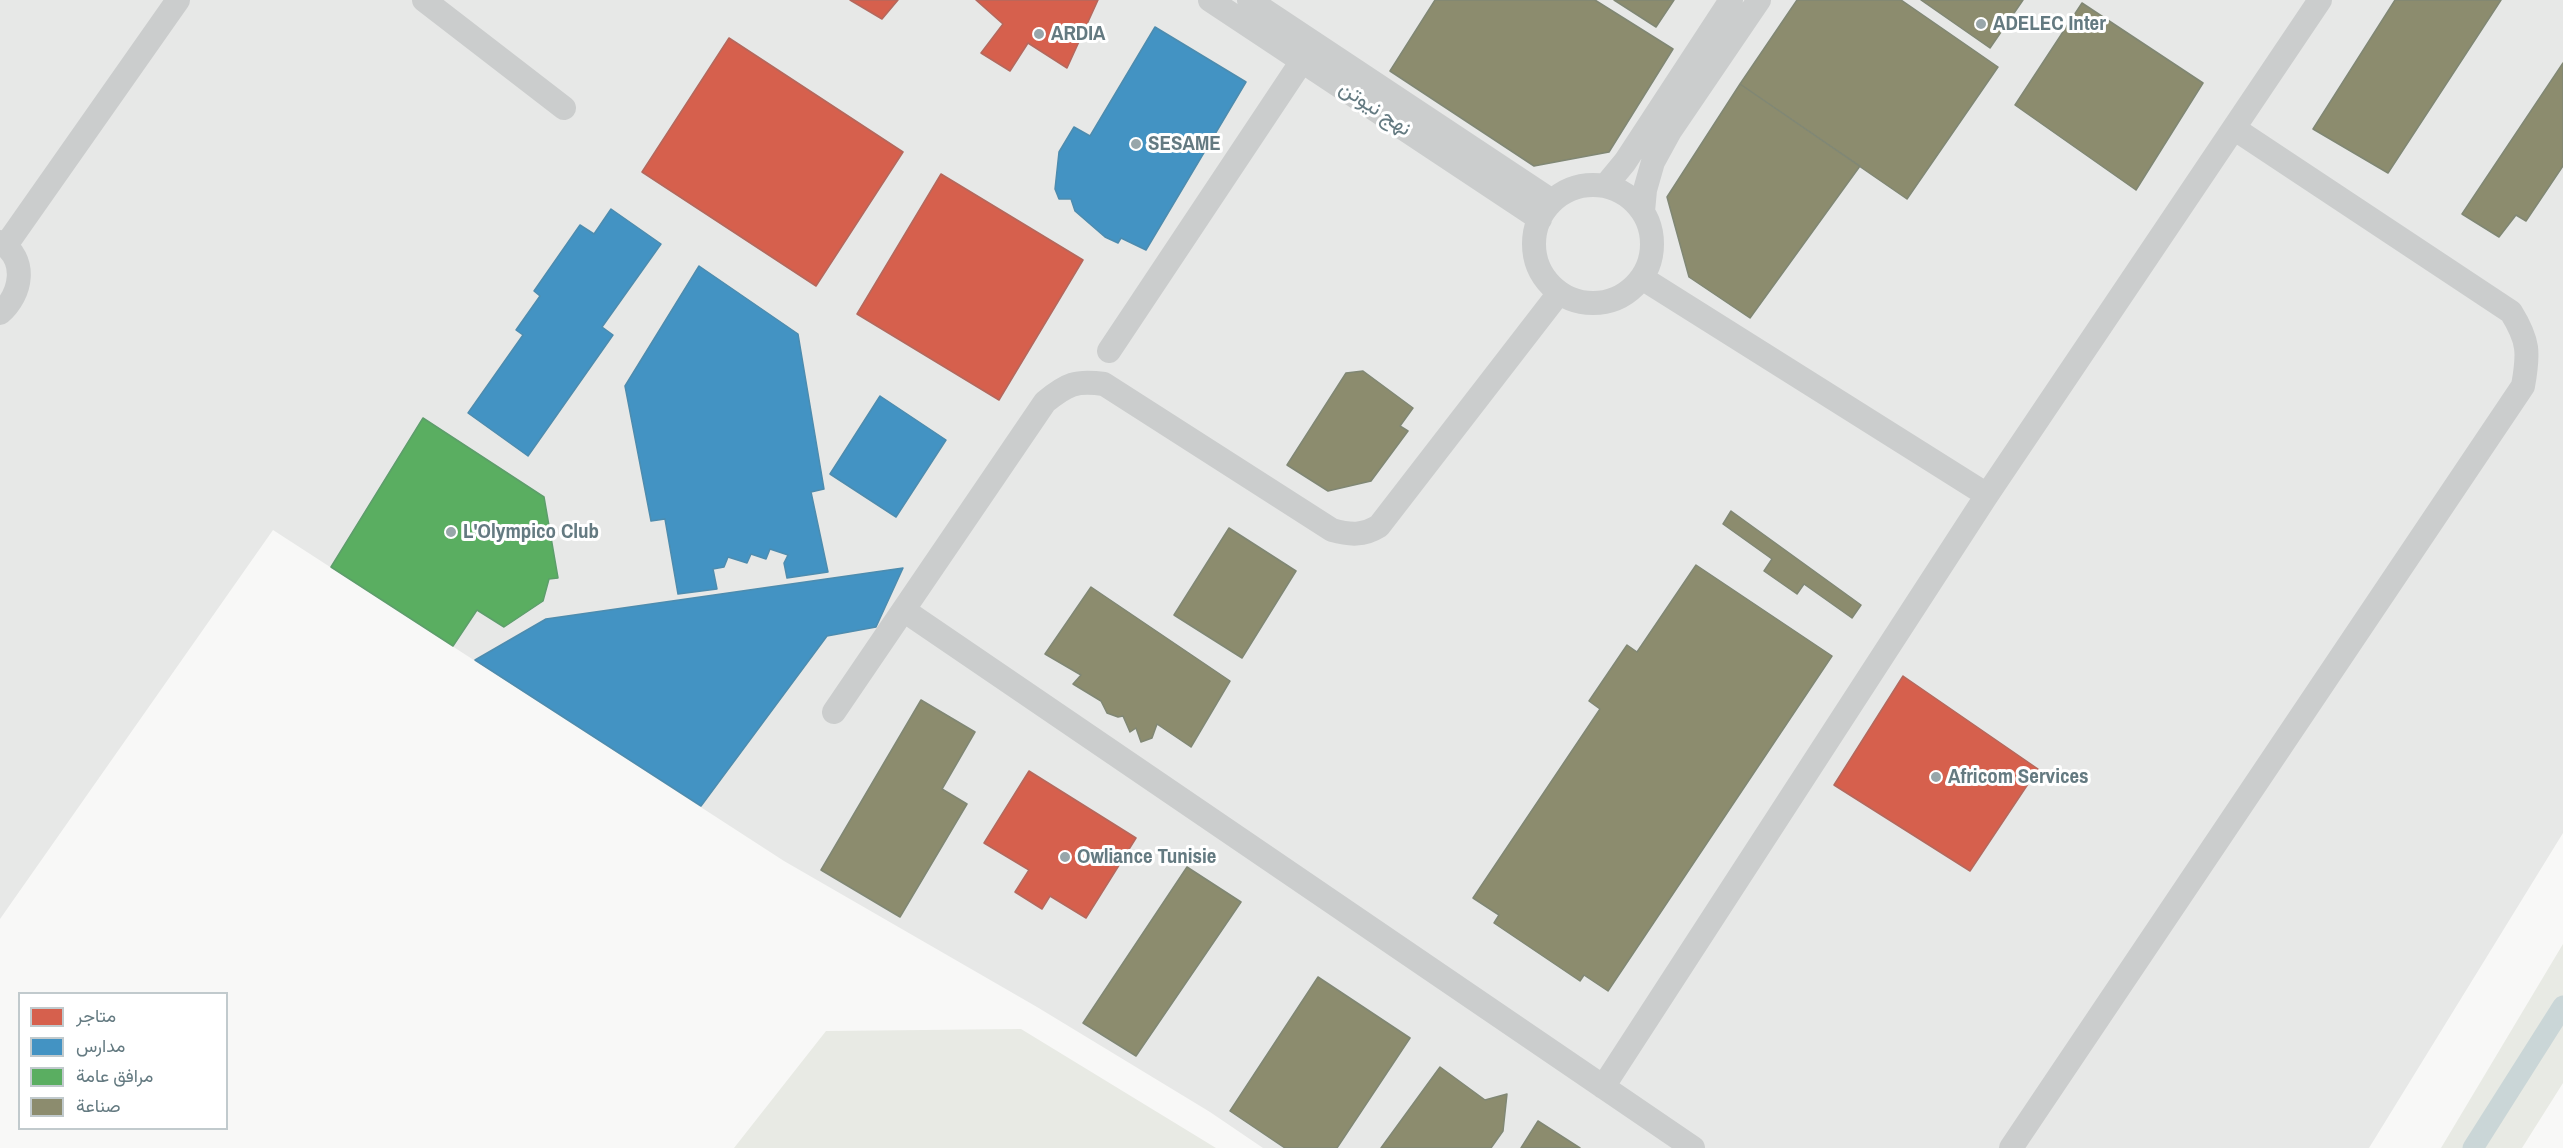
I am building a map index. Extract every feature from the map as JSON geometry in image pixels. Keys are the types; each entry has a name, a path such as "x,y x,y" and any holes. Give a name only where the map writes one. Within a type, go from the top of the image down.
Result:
{"street":[{"path":"0,313 12,302 20,284 17,262 3,244 178,0"},
{"path":"424,0 564,108"},
{"name":"نهج نيوتن","path":"1210,0 1302,61 1546,210"},
{"name":"نهج نيوتن","path":"1249,0 1546,210"},
{"path":"1606,185 1625,162 1731,0"},
{"path":"1643,212 1645,189 1653,162 1670,131 1759,0"},
{"path":"1603,1087 1987,495 2320,0"},
{"path":"1109,351 1302,61"},
{"path":"2011,1148 2523,386 2528,357 2525,334 2511,312 2235,129"},
{"path":"1582,185 1606,185 1627,195 1643,212 1652,233 1651,257 1642,278 1625,294 1603,303 1580,302 1559,293 1542,276 1534,254 1534,231 1546,210 1561,193 1582,185"},
{"path":"1642,278 1987,495"},
{"path":"834,712 905,611 1045,402 1064,387 1083,381 1104,384 1332,530 1347,534 1367,534 1379,526 1559,293"},
{"path":"905,611 1693,1148"}],"shaded area":[{"path":"0,0 2563,0 2563,833 2369,1148 1263,1148 1210,1112 1037,1007 784,861 273,530 0,919"},
{"path":"2563,944 2563,1083 2522,1148 2441,1148"},
{"path":"1021,1029 1216,1148 734,1148 826,1031"}],"building: متاجر":[{"path":"850,0 898,0 882,19"},
{"name":"ARDIA","path":"976,0 1098,0 1067,68 1028,43 1010,71 981,53 1003,24"},
{"path":"729,38 903,152 816,286 642,172"},
{"path":"941,174 1083,260 999,400 857,314"},
{"name":"Africom Services","path":"1903,676 2038,769 1970,871 1834,785"},
{"name":"Owliance Tunisie","path":"1029,771 1136,838 1086,918 1050,896 1042,909 1015,892 1029,870 984,843"}],"building: مدارس":[{"name":"SESAME","path":"1155,27 1246,82 1146,250 1121,238 1118,243 1105,237 1075,211 1071,199 1059,199 1055,189 1059,152 1074,127 1090,136"},
{"path":"611,209 661,244 602,327 613,335 528,456 468,413 523,335 516,330 540,296 534,291 580,225 594,234"},
{"path":"699,266 798,334 824,489 811,492 828,572 787,578 784,563 788,555 770,549 766,559 751,554 747,563 728,557 724,567 713,569 717,589 678,594 665,519 651,521 625,386"},
{"path":"880,396 946,440 896,517 830,474"},
{"path":"903,568 876,627 827,636 701,806 475,660 546,619"}],"building: مرافق عامة":[{"name":"L'Olympico Club","path":"423,418 544,497 558,578 549,579 543,601 504,627 477,610 453,646 331,567"}],"building: صناعة":[{"path":"1435,0 1595,0 1673,49 1609,152 1534,166 1390,71"},
{"path":"1614,0 1674,0 1656,27"},
{"path":"1797,0 1901,0 1998,67 1907,199 1740,84"},
{"name":"ADELEC Inter","path":"1921,0 2023,0 1990,48"},
{"path":"2395,0 2501,0 2388,173 2313,129"},
{"path":"2082,3 2203,83 2136,190 2015,105"},
{"path":"2563,63 2563,166 2526,221 2516,215 2499,237 2462,214"},
{"path":"1740,84 1860,166 1750,318 1689,277 1667,197"},
{"path":"1363,371 1413,408 1400,426 1408,431 1371,481 1328,491 1287,465 1346,373"},
{"path":"1731,511 1861,605 1852,618 1804,584 1797,594 1764,571 1772,559 1723,524"},
{"path":"1229,528 1296,571 1242,658 1174,615"},
{"path":"1696,565 1832,656 1608,991 1584,975 1580,981 1494,923 1499,915 1473,898 1600,709 1589,701 1627,645 1637,652"},
{"path":"1091,587 1230,681 1191,747 1157,724 1152,738 1141,742 1136,728 1130,732 1123,716 1118,717 1107,713 1101,701 1073,684 1081,675 1045,654"},
{"path":"921,700 975,732 942,789 967,804 900,917 821,870"},
{"path":"1187,867 1241,902 1136,1056 1083,1023"},
{"path":"1318,977 1410,1038 1337,1148 1285,1148 1230,1111"},
{"path":"1440,1067 1485,1100 1507,1094 1503,1131 1491,1148 1381,1148"},
{"path":"1538,1121 1580,1148 1521,1148"}],"waterway":[{"path":"2473,1148 2563,1006"}],"place":[{"name":"ADELEC Inter","path":"1981,24"},
{"name":"ARDIA","path":"1039,34"},
{"name":"SESAME","path":"1136,144"},
{"name":"L'Olympico Club","path":"451,532"},
{"name":"Africom Services","path":"1936,777"},
{"name":"Owliance Tunisie","path":"1065,857"}]}
